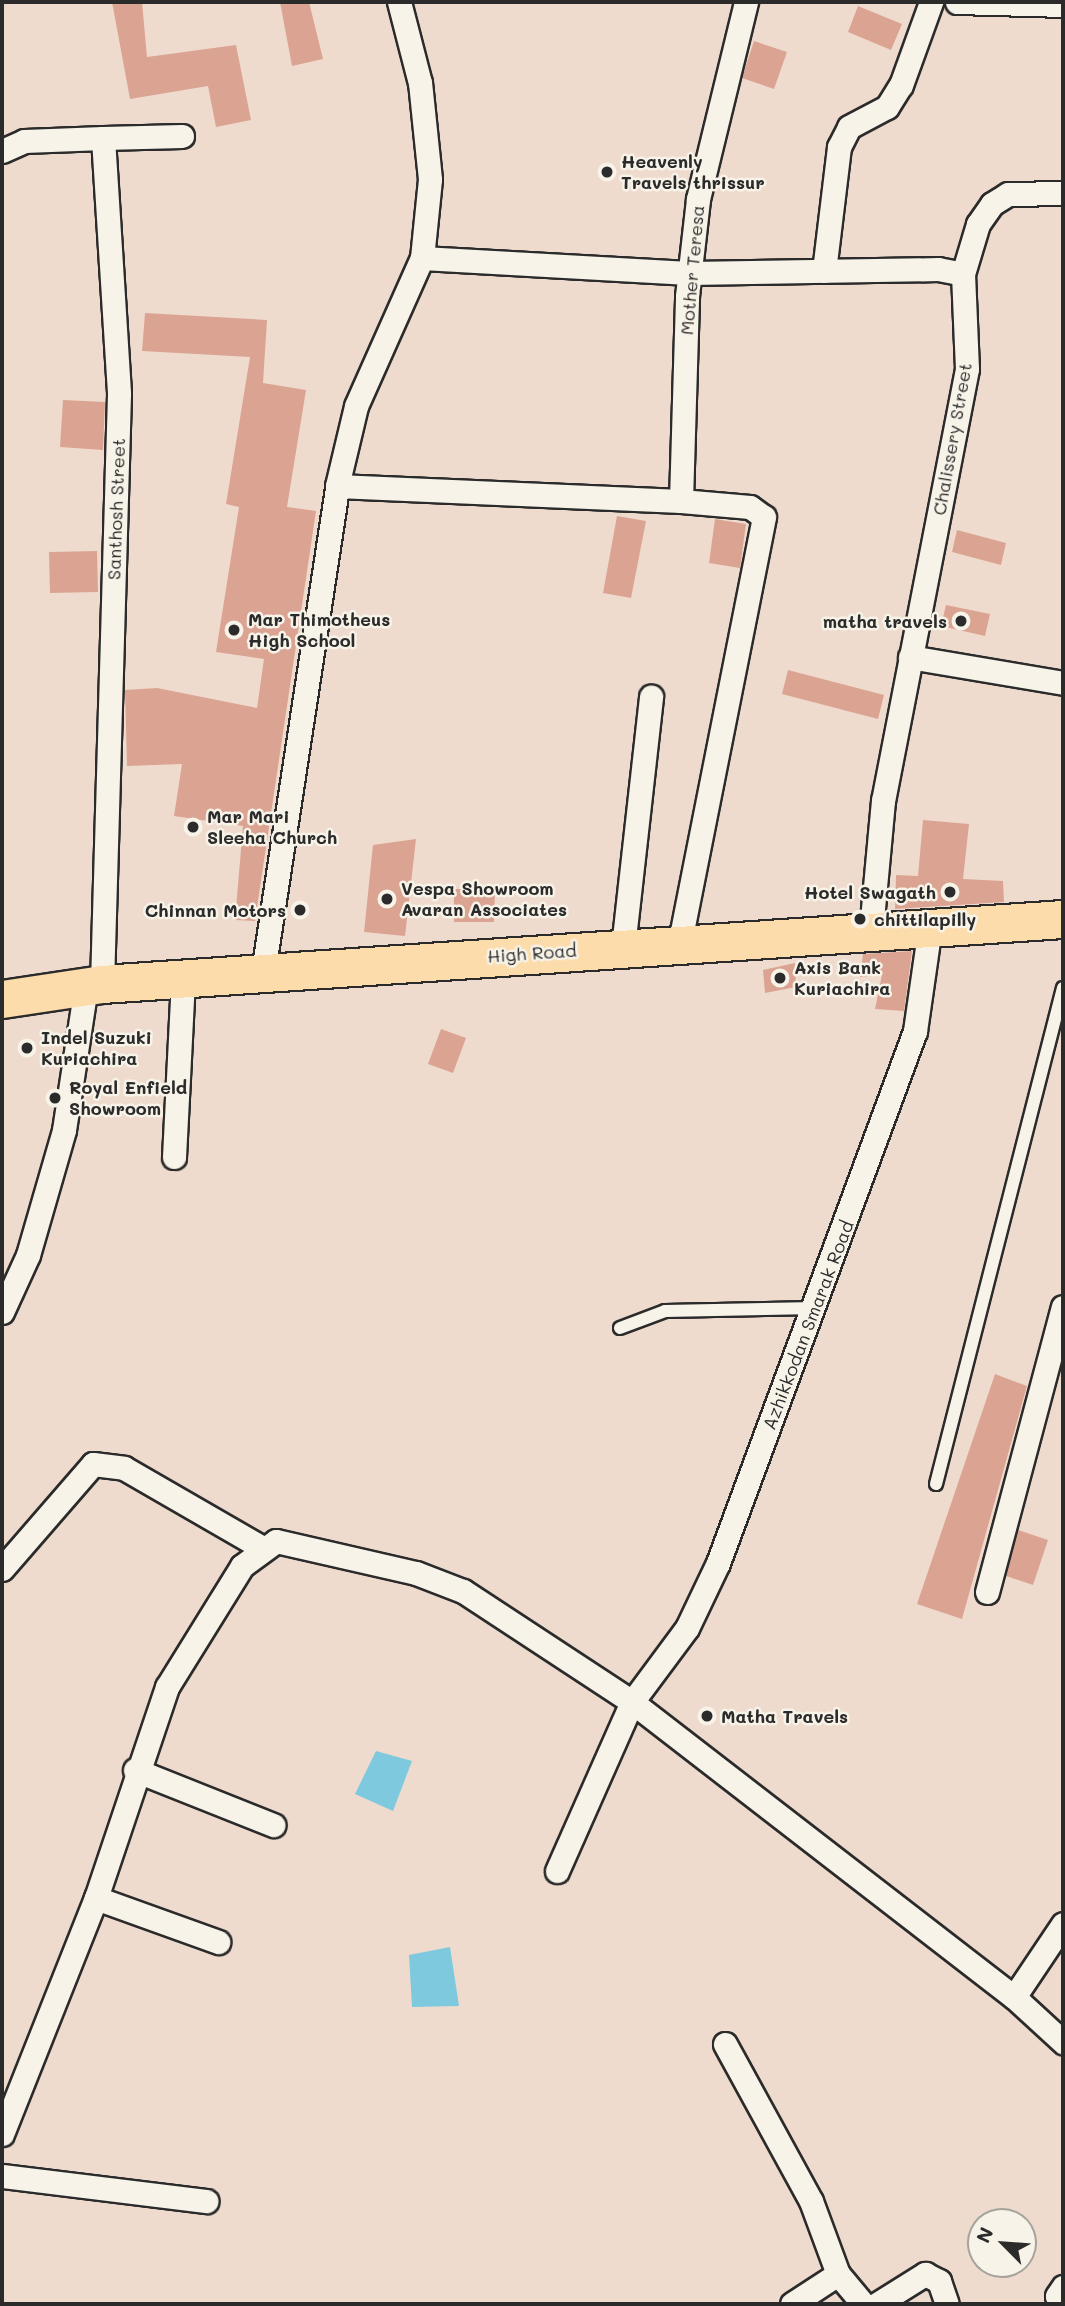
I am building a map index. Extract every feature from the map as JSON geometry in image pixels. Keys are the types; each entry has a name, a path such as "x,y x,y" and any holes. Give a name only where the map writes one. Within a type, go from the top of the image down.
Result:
{"main road":[{"name":"High Road","path":"2,999 94,986 183,978 1063,919"}],"street":[{"path":"263,972 337,486 356,406 422,258 430,179 420,83 399,2"},
{"name":"Mother Teresa","path":"681,501 689,273 698,199 746,2"},
{"path":"824,271 839,147 849,127 894,96 931,2"},
{"path":"957,2 1063,5"},
{"path":"2,152 24,141 182,136"},
{"name":"Santhosh Street","path":"2,1312 28,1255 64,1130 94,986 120,394 103,138"},
{"name":"Chalissery Street","path":"871,930 883,801 967,369 963,274 978,224 992,204 1008,194 1063,192"},
{"path":"422,258 689,273 824,271 963,274"},
{"path":"337,486 750,506 764,517 765,534 680,943"},
{"path":"910,657 1063,683"},
{"path":"623,947 651,697"},
{"name":"Azhikkodan Smarak Road","path":"557,1871 632,1702 687,1628 718,1563 815,1308 915,1031 930,927"},
{"path":"174,1157 183,978"},
{"path":"988,1592 1063,1307"},
{"path":"2,1569 93,1464 124,1468 261,1547"},
{"path":"2,2134 96,1898 135,1770 167,1687 242,1566 261,1547 276,1541 416,1573 463,1591 632,1702 1014,1997 1063,2042"},
{"path":"135,1770 273,1825"},
{"path":"96,1898 218,1942"},
{"path":"1014,1997 1063,1924"},
{"path":"724,2044 811,2200 838,2274 863,2304"},
{"path":"2,2176 206,2201"},
{"path":"792,2304 838,2274"},
{"path":"877,2304 925,2274 939,2281 947,2304"}],"lane":[{"path":"936,1485 1063,988"},
{"path":"620,1328 665,1311 815,1308"}],"water":[{"path":"376,1751 412,1761 393,1811 355,1794"},
{"path":"450,1947 459,2006 412,2007 409,1955"}],"building":[{"path":"112,2 142,2 147,57 236,45 251,120 216,127 208,86 130,99"},
{"path":"280,2 309,2 323,59 292,66"},
{"path":"858,6 902,24 891,50 848,32"},
{"path":"754,41 787,52 774,89 742,78"},
{"path":"145,313 267,320 263,383 306,390 287,507 316,511 255,921 235,920 243,826 174,816 182,764 127,766 125,690 157,688 257,708 264,659 216,652 239,507 226,504 250,357 142,351"},
{"path":"63,400 105,402 103,450 60,447"},
{"path":"617,516 646,521 631,598 603,593"},
{"path":"715,519 746,524 740,568 709,563"},
{"path":"957,530 1006,543 1001,565 952,552"},
{"path":"97,551 98,592 50,593 49,552"},
{"path":"946,605 990,614 985,636 941,626"},
{"path":"788,670 884,695 878,719 782,694"},
{"path":"923,820 969,824 963,879 1003,881 1004,902 895,909 896,875 918,876"},
{"name":"Vespa Showroom Avaran Associates","path":"416,839 405,936 364,932 373,845"},
{"path":"454,889 495,889 494,922 454,922"},
{"path":"912,951 904,1011 875,1009 882,975 860,977 863,954"},
{"name":"Axis Bank Kuriachira","path":"795,963 796,987 765,993 763,970"},
{"path":"441,1029 466,1038 453,1073 428,1064"},
{"path":"995,1374 1027,1386 962,1619 917,1604"},
{"path":"1018,1530 1048,1540 1033,1585 1006,1576"}],"place":[{"name":"Heavenly Travels thrissur","path":"607,172"},
{"name":"matha travels","path":"961,621"},
{"name":"Mar Thimotheus High School","path":"234,630"},
{"name":"Mar Mari Sleeha Church","path":"193,827"},
{"name":"Hotel Swagath","path":"950,892"},
{"name":"Vespa Showroom Avaran Associates","path":"387,899"},
{"name":"Chinnan Motors","path":"300,910"},
{"name":"chittilapilly","path":"860,919"},
{"name":"Axis Bank Kuriachira","path":"780,978"},
{"name":"Indel Suzuki Kuriachira","path":"27,1048"},
{"name":"Royal Enfield Showroom","path":"55,1098"},
{"name":"Matha Travels","path":"707,1716"}]}
